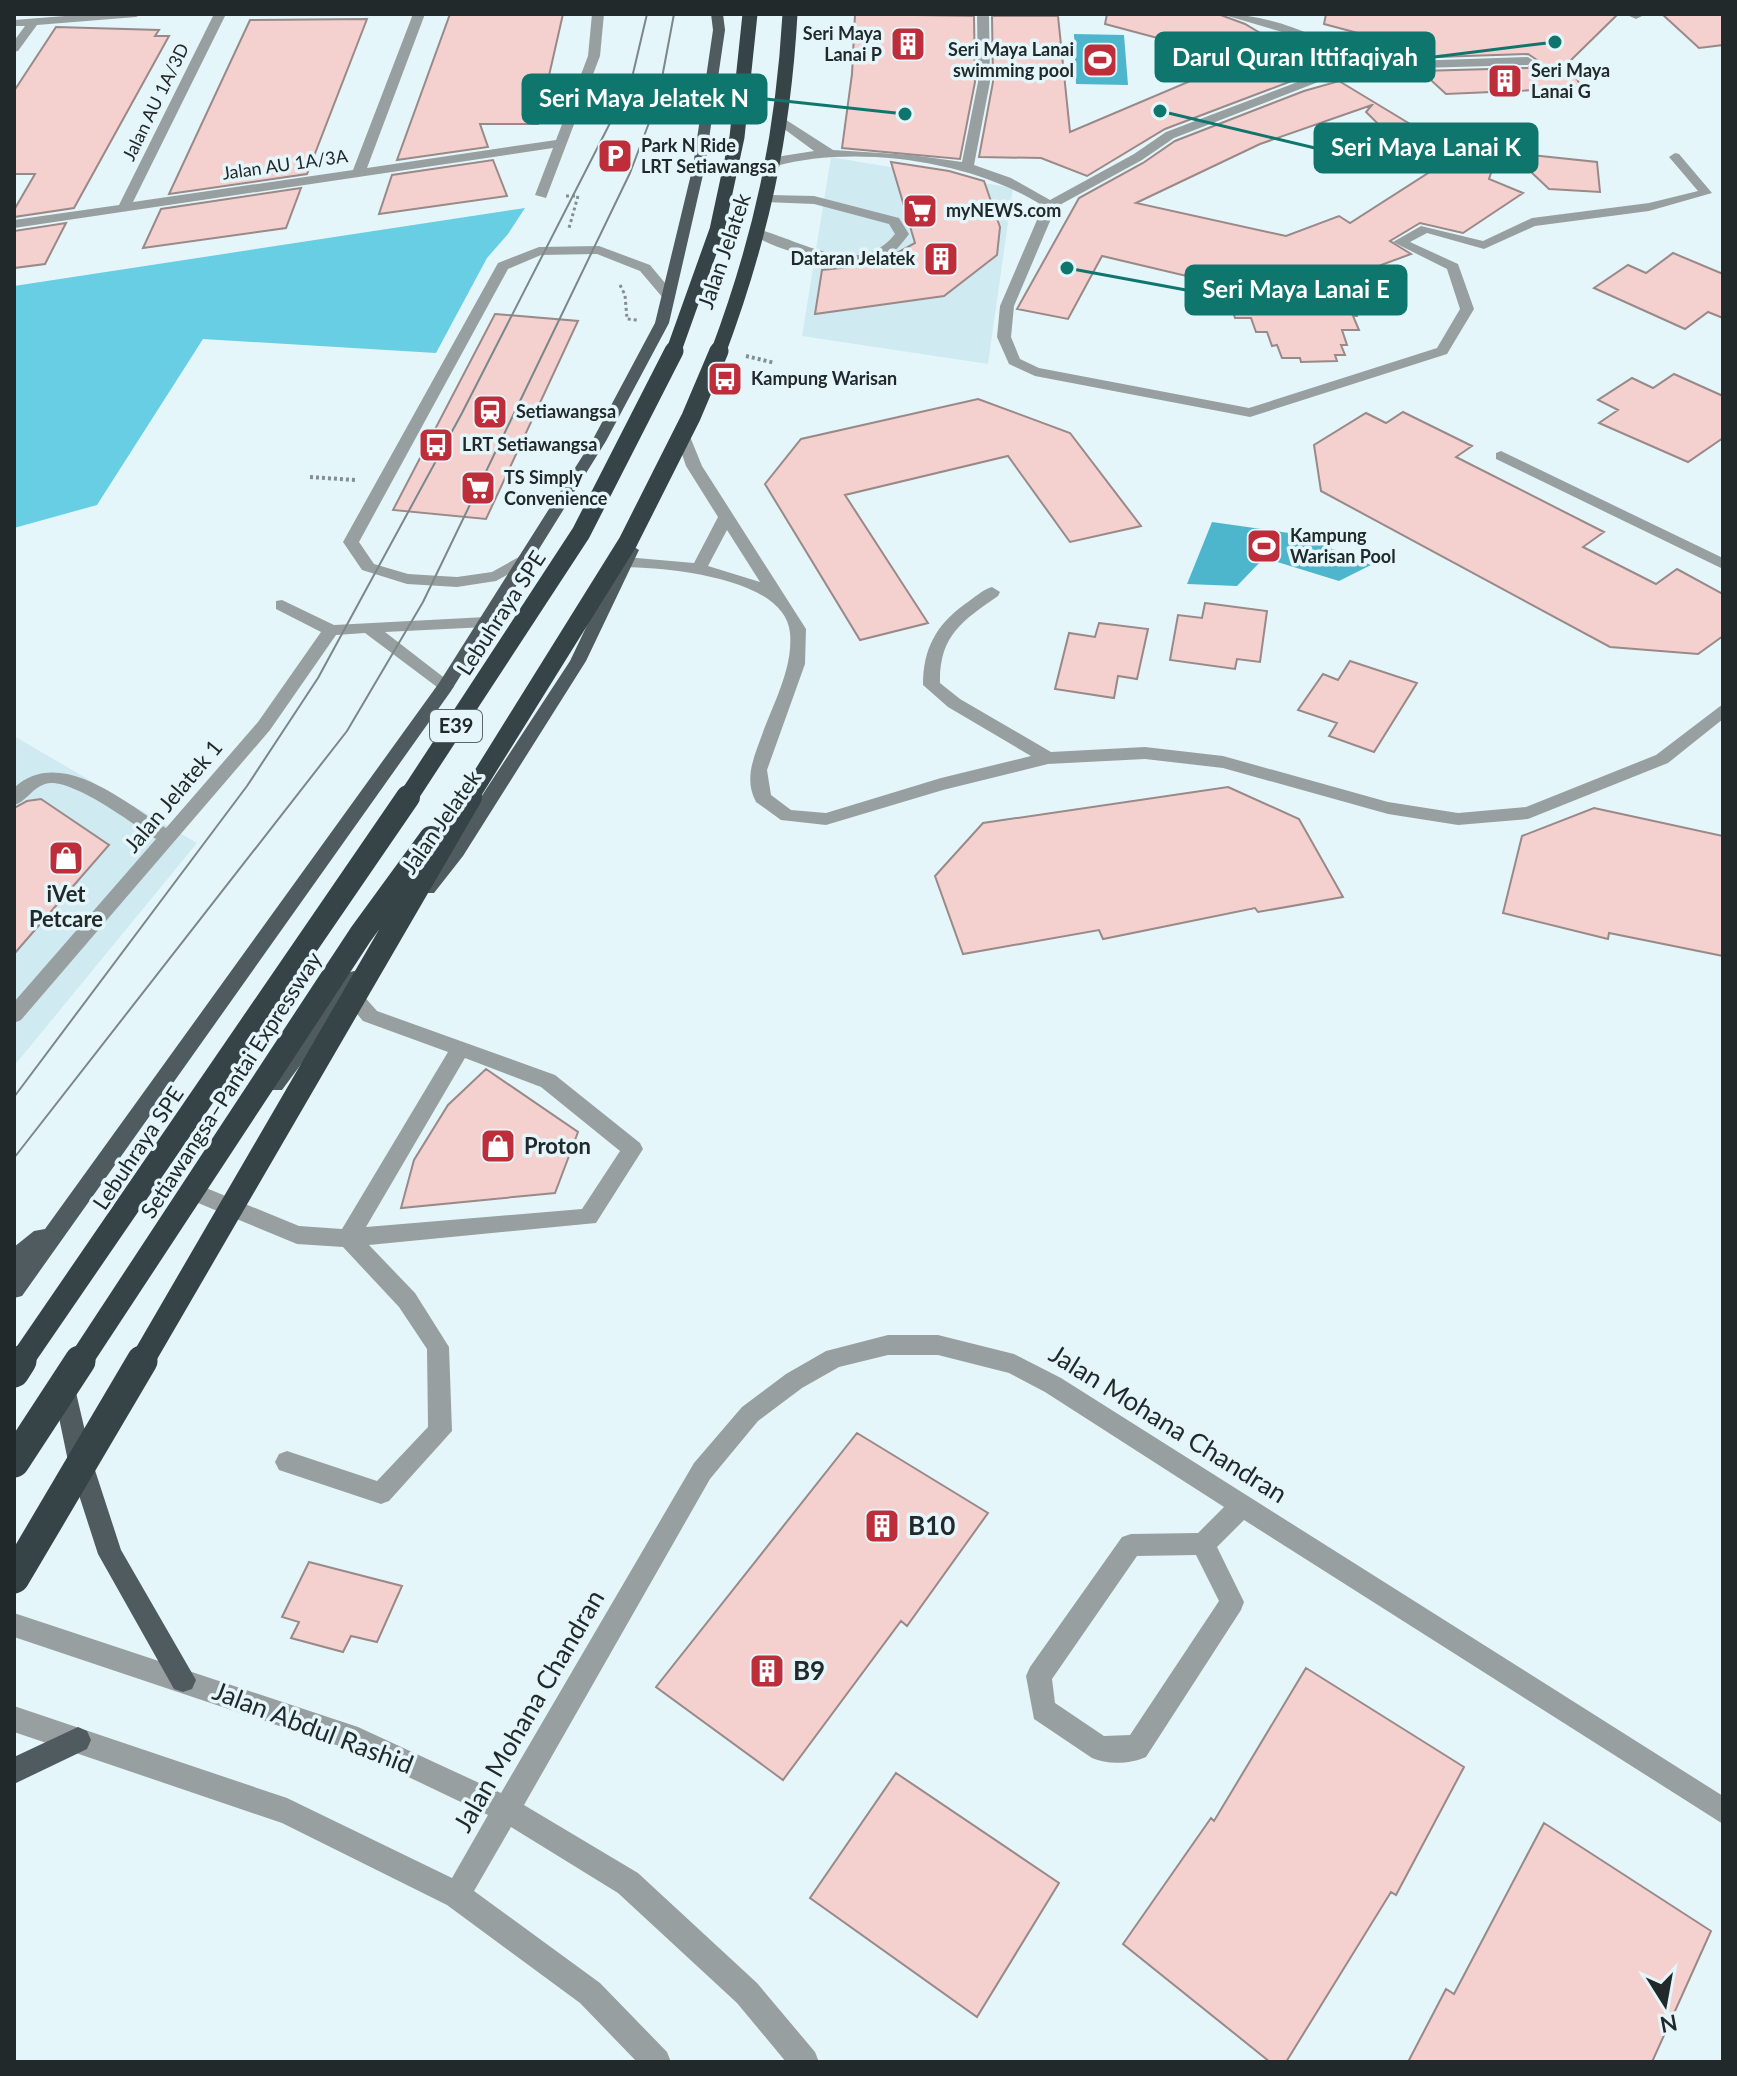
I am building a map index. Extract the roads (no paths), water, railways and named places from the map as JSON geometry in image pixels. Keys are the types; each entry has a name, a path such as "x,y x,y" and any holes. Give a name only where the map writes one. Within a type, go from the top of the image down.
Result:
{"highway":[{"name":"Lebuhraya SPE","path":"14,1372 448,739 581,533 671,360 717,230 737,137 750,14"},
{"name":"E39","path":"501,742 626,546 717,363 759,239 782,134 790,14"},
{"name":"Setiawangsa–Pantai Expressway","path":"14,1462 361,934 501,742"},
{"path":"14,1578 296,1101 501,742"}],"main road":[{"name":"Jalan Jelatek","path":"14,1289 445,687 612,418 662,323 699,166 719,30 717,14"},
{"name":"Jalan Jelatek","path":"14,1443 60,1372 194,1192 346,989 456,851 578,661 684,439 770,199 788,63 790,14"},
{"path":"14,1260 63,1220"},
{"path":"60,1372 80,1461 110,1554 183,1680"},
{"path":"14,1771 78,1740"}],"street":[{"path":"14,23 136,14"},
{"name":"Jalan AU 1A/3D","path":"125,206 220,14"},
{"path":"359,172 419,14"},
{"path":"541,195 594,56 598,14"},
{"path":"968,165 984,82 983,14"},
{"path":"1227,14 1317,39 1349,59 1347,67"},
{"path":"14,49 33,22"},
{"path":"1528,61 1347,67 1170,135 1138,157 1050,205 1007,306 1004,337 1014,361 1035,372 1250,413 1442,351 1467,309 1453,267 1400,242 1426,229 1484,245 1532,222 1649,207 1706,193 1675,157"},
{"path":"780,120 809,143 829,153"},
{"name":"Jalan AU 1A/3A","path":"14,224 561,143"},
{"path":"776,162 829,153 923,158 968,165 1026,188 1050,205"},
{"path":"758,233 847,261 881,257 896,247 902,234 894,221 814,200 770,199"},
{"path":"526,558 496,576 457,582 407,579 368,567 351,542 503,266 539,251 599,250 645,268 668,295"},
{"path":"684,439 694,466 798,629 797,664 758,770 762,798 787,816 826,819 941,784 1048,758 1145,753 1223,762 1388,808 1458,819 1528,813 1662,759 1723,710"},
{"path":"1501,456 1723,564"},
{"path":"700,567 726,517"},
{"path":"625,562 700,567 774,593"},
{"path":"992,592 948,624 930,664 932,685 954,703 1048,758"},
{"path":"282,605 331,630 486,622"},
{"name":"Jalan Jelatek 1","path":"14,1015 264,726 331,630"},
{"path":"371,630 445,687"},
{"path":"14,799 29,782 51,777 72,781 169,838"},
{"path":"194,1192 297,1235 348,1238 588,1217 633,1149 548,1081 370,1016 346,989"},
{"path":"348,1238 461,1048"},
{"path":"287,1462 381,1493 440,1431 438,1347 407,1300 348,1238"},
{"name":"Jalan Mohana Chandran","path":"457,1895 702,1471 750,1414 794,1381 834,1358 888,1345 938,1345 1014,1364 1053,1385 1723,1811"},
{"path":"1203,1544 1232,1602 1137,1748 1101,1749 1043,1710 1039,1676 1131,1545 1203,1544 1242,1506"},
{"name":"Jalan Abdul Rashid","path":"14,1625 358,1740 507,1810 628,1883 747,1993 805,2062"},
{"path":"14,1719 287,1811 457,1895 590,1993 657,2062"}],"tram line":[{"path":"14,1097 247,786 318,678 462,413 631,82 647,14"},
{"path":"14,1158 347,731 423,602 630,173 658,99 674,14"}],"place":[{"name":"Darul Quran Ittifaqiyah","path":"1555,42"},
{"name":"Seri Maya Lanai P","path":"908,44"},
{"name":"Seri Maya Lanai swimming pool","path":"1100,60"},
{"name":"Seri Maya Lanai G","path":"1505,81"},
{"name":"Seri Maya Lanai K","path":"1160,111"},
{"name":"Seri Maya Jelatek N","path":"905,114"},
{"name":"Park N Ride LRT Setiawangsa","path":"615,156"},
{"name":"myNEWS.com","path":"920,211"},
{"name":"Dataran Jelatek","path":"941,259"},
{"name":"Seri Maya Lanai E","path":"1067,268"},
{"name":"Kampung Warisan","path":"725,379"},
{"name":"Setiawangsa","path":"490,412"},
{"name":"LRT Setiawangsa","path":"436,445"},
{"name":"TS Simply Convenience","path":"478,488"},
{"name":"Kampung Warisan Pool","path":"1264,546"},
{"name":"iVet Petcare","path":"66,858"},
{"name":"Proton","path":"498,1146"},
{"name":"B10","path":"882,1526"},
{"name":"B9","path":"767,1671"}]}
